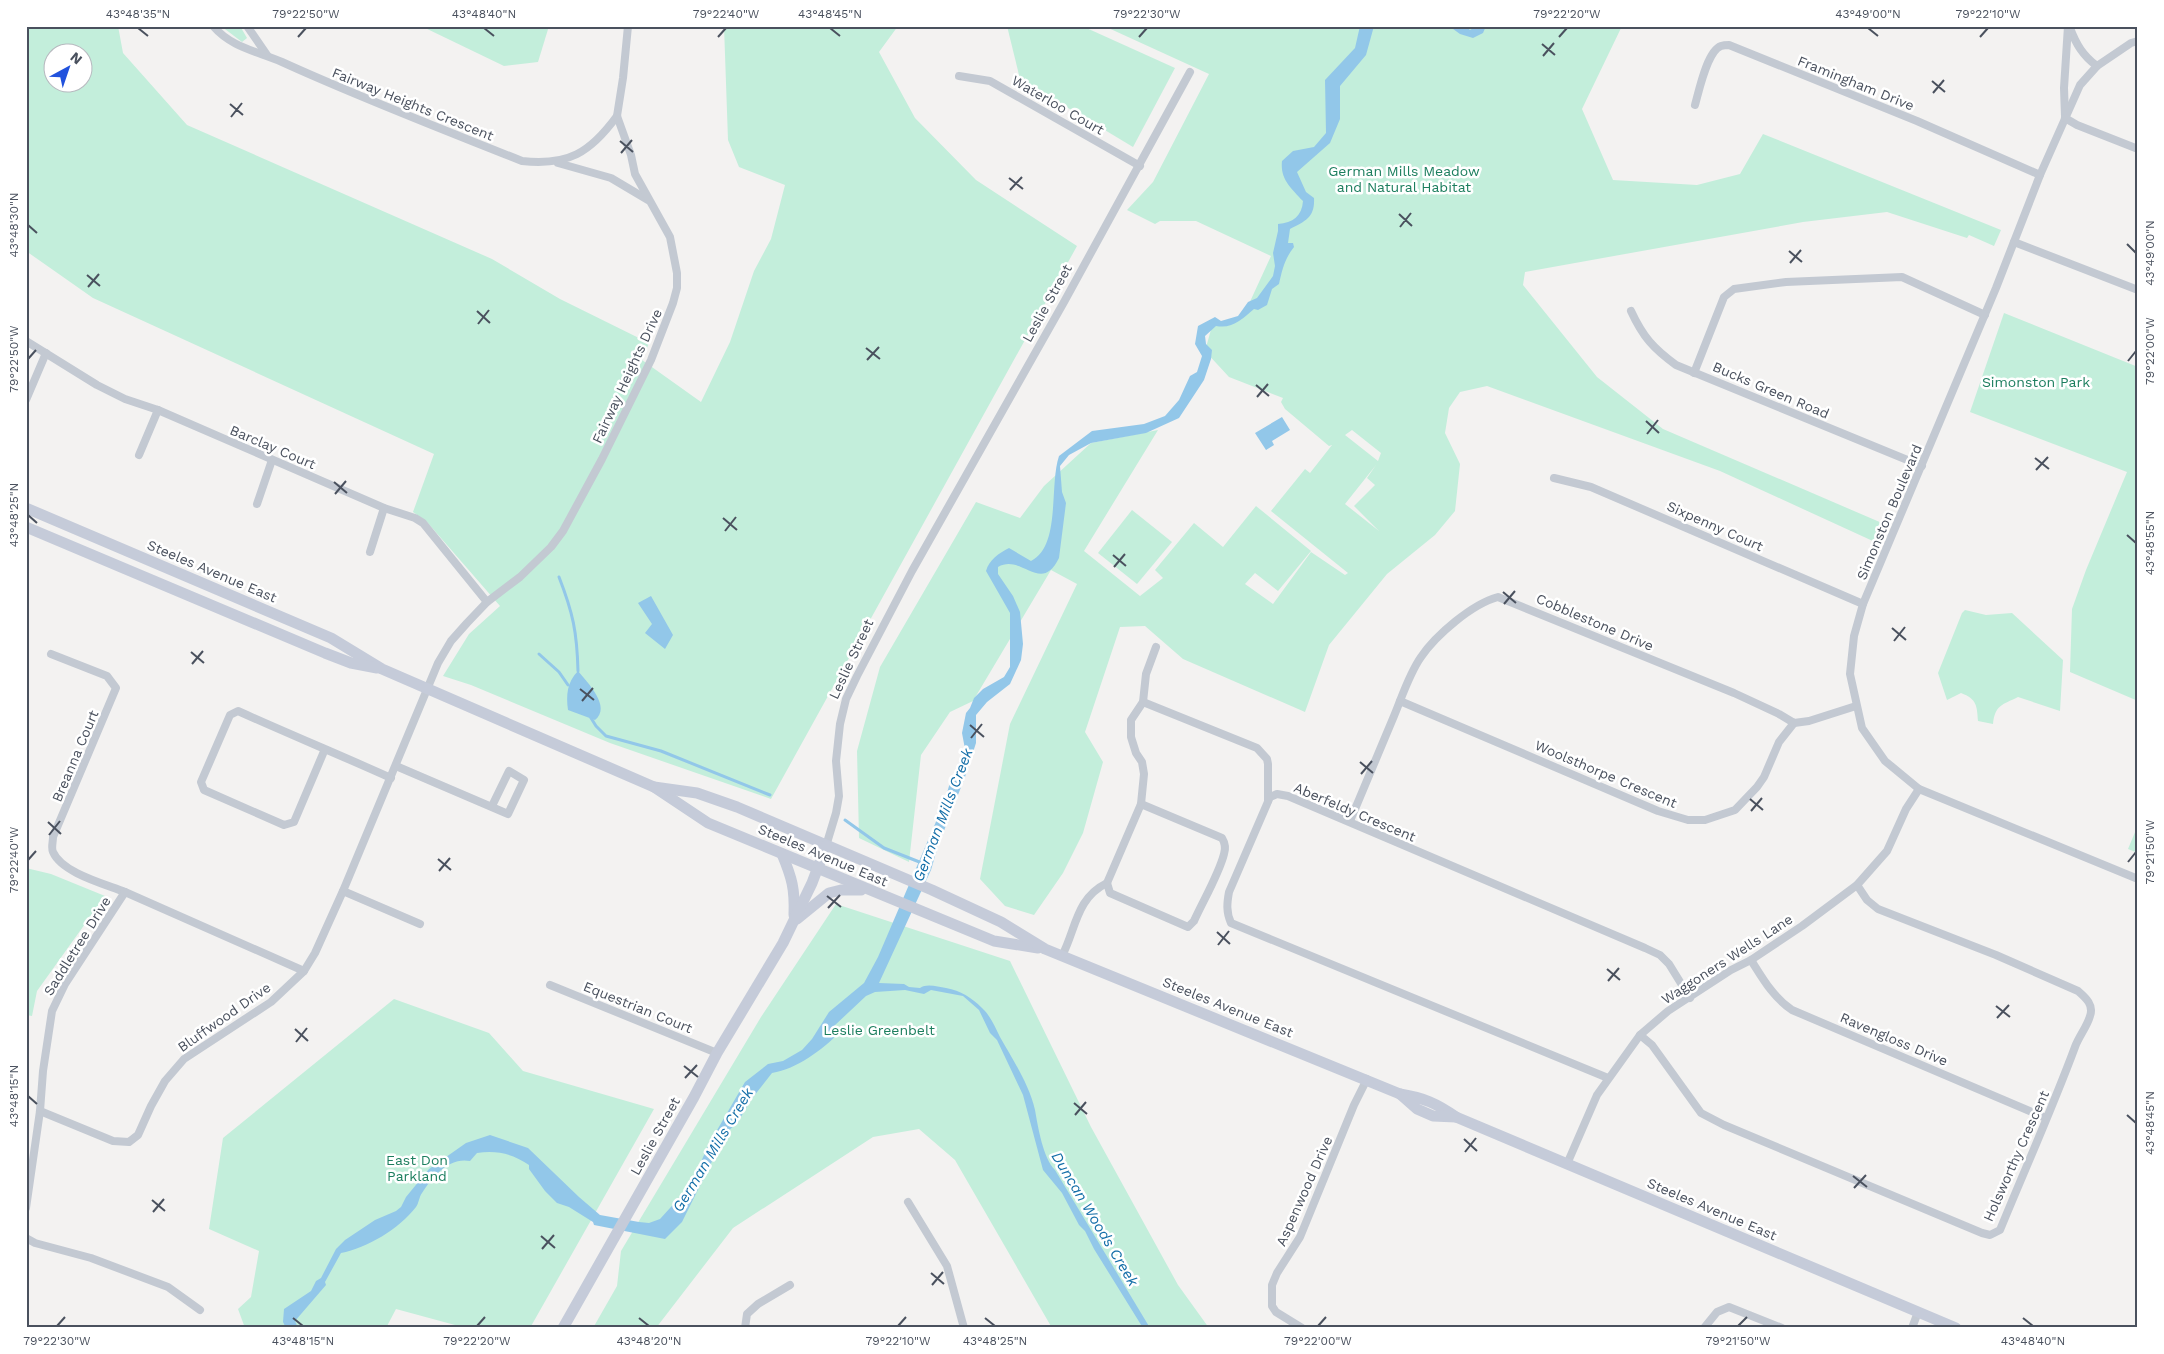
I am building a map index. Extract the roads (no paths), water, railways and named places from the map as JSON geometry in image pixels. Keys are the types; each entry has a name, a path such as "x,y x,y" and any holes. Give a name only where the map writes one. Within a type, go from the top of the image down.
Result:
{"main road":[{"name":"Steeles Avenue East","path":"26,508 331,638 382,668 654,787 708,823 994,941 1045,949"},
{"name":"Steeles Avenue East","path":"26,527 325,653 351,663 382,668"},
{"name":"Steeles Avenue East","path":"654,787 697,793 714,798 932,890 1001,922 1045,949 1400,1094 1412,1105 1426,1113 1437,1117 1456,1117 1956,1328"},
{"name":"Leslie Street","path":"564,1328 717,1053 783,943 826,846"},
{"path":"782,854 794,885 793,922"},
{"path":"793,922 829,893 841,890 867,889"}],"street":[{"name":"Fairway Heights Crescent","path":"212,26 233,44 267,55 522,162 553,162 576,156 588,149 617,116"},
{"path":"248,26 267,55"},
{"name":"Fairway Heights Drive","path":"429,688 438,663 451,641 487,602 520,577 551,547 563,530 602,460 651,360 668,318 677,288 677,272 670,237 635,174 631,155 617,116 628,26"},
{"path":"2069,26 2076,44 2086,58 2097,66"},
{"path":"2069,26 2064,88 2065,118 2138,149"},
{"name":"Simonston Boulevard","path":"2138,41 2097,66 2080,85 2040,176 1985,315 1864,604 1854,636 1850,674 1862,728 1885,761 1919,789 2138,879"},
{"name":"Framingham Drive","path":"1695,104 1706,67 1714,52 1721,46 1729,45 1917,121 2040,176"},
{"name":"Leslie Street","path":"826,846 839,796 836,761 840,724 846,699 853,684 912,571 1140,166 1190,72"},
{"name":"Waterloo Court","path":"959,76 990,81 1140,166"},
{"name":"Fairway Heights Crescent","path":"553,162 571,165 611,178 650,201"},
{"path":"2014,242 2138,290"},
{"path":"1694,373 1724,297 1734,289 1786,282 1902,278 1985,315"},
{"name":"Bucks Green Road","path":"1631,311 1642,334 1662,355 1676,365 1922,466"},
{"name":"Barclay Court","path":"26,341 97,385 125,399 158,410 384,508 415,518 423,523 487,602"},
{"path":"26,400 46,353"},
{"path":"139,455 158,410"},
{"path":"257,504 272,460"},
{"name":"Sixpenny Court","path":"1554,478 1599,490 1864,604"},
{"path":"370,552 384,508"},
{"name":"Cobblestone Drive","path":"1350,822 1420,657 1454,624 1476,607 1498,597 1734,693 1794,723"},
{"path":"1141,804 1222,838 1225,842 1224,854 1194,921 1188,927 1121,899 1110,893 1107,883 1141,804 1144,774 1142,762 1136,753 1131,737 1130,720 1143,702 1146,674 1156,647"},
{"name":"Breanna Court","path":"51,654 107,676 116,688 53,836 52,850 58,860 70,870 125,892"},
{"name":"Bluffwood Drive","path":"40,1112 113,1141 129,1142 138,1135 165,1081 184,1059 271,1002 304,971 315,953 343,891 429,688"},
{"name":"Woolsthorpe Crescent","path":"1400,701 1658,811 1688,820 1705,820 1735,810 1760,782 1779,742 1794,723"},
{"path":"1143,702 1257,748 1267,759 1268,802 1229,892 1227,905 1228,916 1231,922 1608,1078"},
{"path":"1794,723 1809,721 1856,706"},
{"path":"325,749 294,822 284,825 204,790 201,782 230,715 238,712 325,749 391,778"},
{"path":"396,766 508,814 524,780 509,771 492,806"},
{"name":"Waggoners Wells Lane","path":"1567,1164 1590,1110 1608,1078 1640,1035 1668,1011 1731,970 1752,960 1857,885 1887,851 1906,809 1919,789"},
{"name":"Aberfeldy Crescent","path":"1268,802 1270,797 1277,794 1288,796 1660,955 1669,964 1690,998"},
{"path":"1062,956 1086,899 1097,888 1107,883"},
{"name":"Holsworthy Crescent","path":"1640,1035 1652,1045 1700,1112 1724,1125 1982,1233 1990,1235 2000,1230 2024,1176 2078,1037 2090,1017 2091,1007 2088,999 2078,991 2006,959 1878,909 1867,900 1857,885"},
{"path":"343,891 420,924"},
{"name":"Saddletree Drive","path":"26,1208 52,1011 65,984 125,892 304,971"},
{"name":"Ravengloss Drive","path":"1752,960 1768,987 1780,1002 1792,1010 2046,1118"},
{"name":"Equestrian Court","path":"550,985 717,1053"},
{"name":"Aspenwood Drive","path":"1302,1328 1276,1312 1272,1306 1272,1286 1277,1273 1300,1237 1354,1105 1367,1080"},
{"path":"908,1202 947,1266 964,1328"},
{"path":"26,1238 35,1243 91,1258 168,1287 200,1310"},
{"path":"745,1328 747,1314 758,1304 790,1285"},
{"path":"1704,1328 1717,1312 1728,1307 1782,1328"},
{"path":"1912,1328 1918,1312"}],"water":[{"name":"German Mills Creek","path":"1360,26 1374,26 1366,55 1340,86 1340,119 1330,143 1297,172 1306,192 1314,198 1313,210 1305,221 1290,229 1288,243 1293,243 1294,247 1284,264 1279,284 1272,289 1267,305 1258,310 1254,309 1232,325 1216,326 1205,336 1206,344 1212,350 1211,359 1204,380 1179,418 1146,433 1091,443 1069,455 1060,466 1062,492 1066,503 1059,558 1052,568 1045,573 1038,573 1015,565 1007,564 998,567 998,574 1013,596 1020,612 1023,644 1021,660 1010,684 987,702 976,715 976,743 965,777 938,846 931,870 879,983 904,984 909,987 920,988 933,986 951,989 970,998 987,1014 1029,1091 1047,1158 1150,1328 1143,1328 1094,1249 1085,1231 1079,1225 1062,1193 1043,1170 1023,1095 997,1040 990,1033 979,1010 963,996 931,990 924,994 905,990 875,992 866,996 833,1027 839,1029 840,1032 825,1045 800,1063 772,1073 750,1101 738,1122 726,1133 682,1222 665,1239 594,1225 593,1222 569,1207 557,1203 545,1191 529,1169 529,1165 523,1161 498,1153 477,1153 470,1161 455,1162 436,1174 421,1195 416,1207 392,1230 361,1247 341,1253 325,1282 326,1285 295,1321 298,1328 286,1328 283,1322 284,1309 311,1291 316,1281 321,1278 336,1249 345,1240 375,1220 401,1207 406,1197 429,1169 466,1143 490,1135 528,1148 600,1215 649,1223 660,1219 690,1186 709,1144 745,1082 768,1064 783,1061 802,1050 812,1039 829,1012 864,983 878,957 965,749 962,733 966,713 974,698 983,689 1004,677 1010,667 1010,613 986,571 989,563 1009,548 1031,561 1040,553 1047,542 1050,529 1059,456 1092,431 1144,424 1165,416 1179,400 1190,376 1197,372 1202,356 1195,344 1198,326 1215,317 1221,321 1238,316 1248,302 1257,298 1273,276 1275,266 1273,253 1278,224 1296,218 1301,211 1303,201 1285,178 1282,161 1293,151 1314,147 1326,133 1325,80 1355,48"},
{"path":"1449,26 1465,26 1470,30 1477,26 1486,26 1483,33 1473,38 1460,34"},
{"path":"1282,417 1290,430 1272,441 1274,445 1266,450 1255,433"},
{"path":"651,596 673,635 665,649 645,633 652,624 638,603"},
{"path":"578,671 592,688 599,702 601,708 600,715 595,720 568,710 568,689 574,675"}],"waterway":[{"path":"559,577 568,601 573,623 577,645 578,671"},
{"path":"539,654 559,672 568,685"},
{"path":"591,718 606,736 661,751 770,795"},
{"path":"845,820 884,848 922,863"}],"park label":[{"name":"German Mills Meadow and Natural Habitat","path":"1404,180"},
{"name":"Simonston Park","path":"2036,382"},
{"name":"Leslie Greenbelt","path":"879,1030"},
{"name":"East Don Parkland","path":"417,1168"}],"water label":[{"name":"Duncan Woods Creek","path":"1095,1219"}]}
